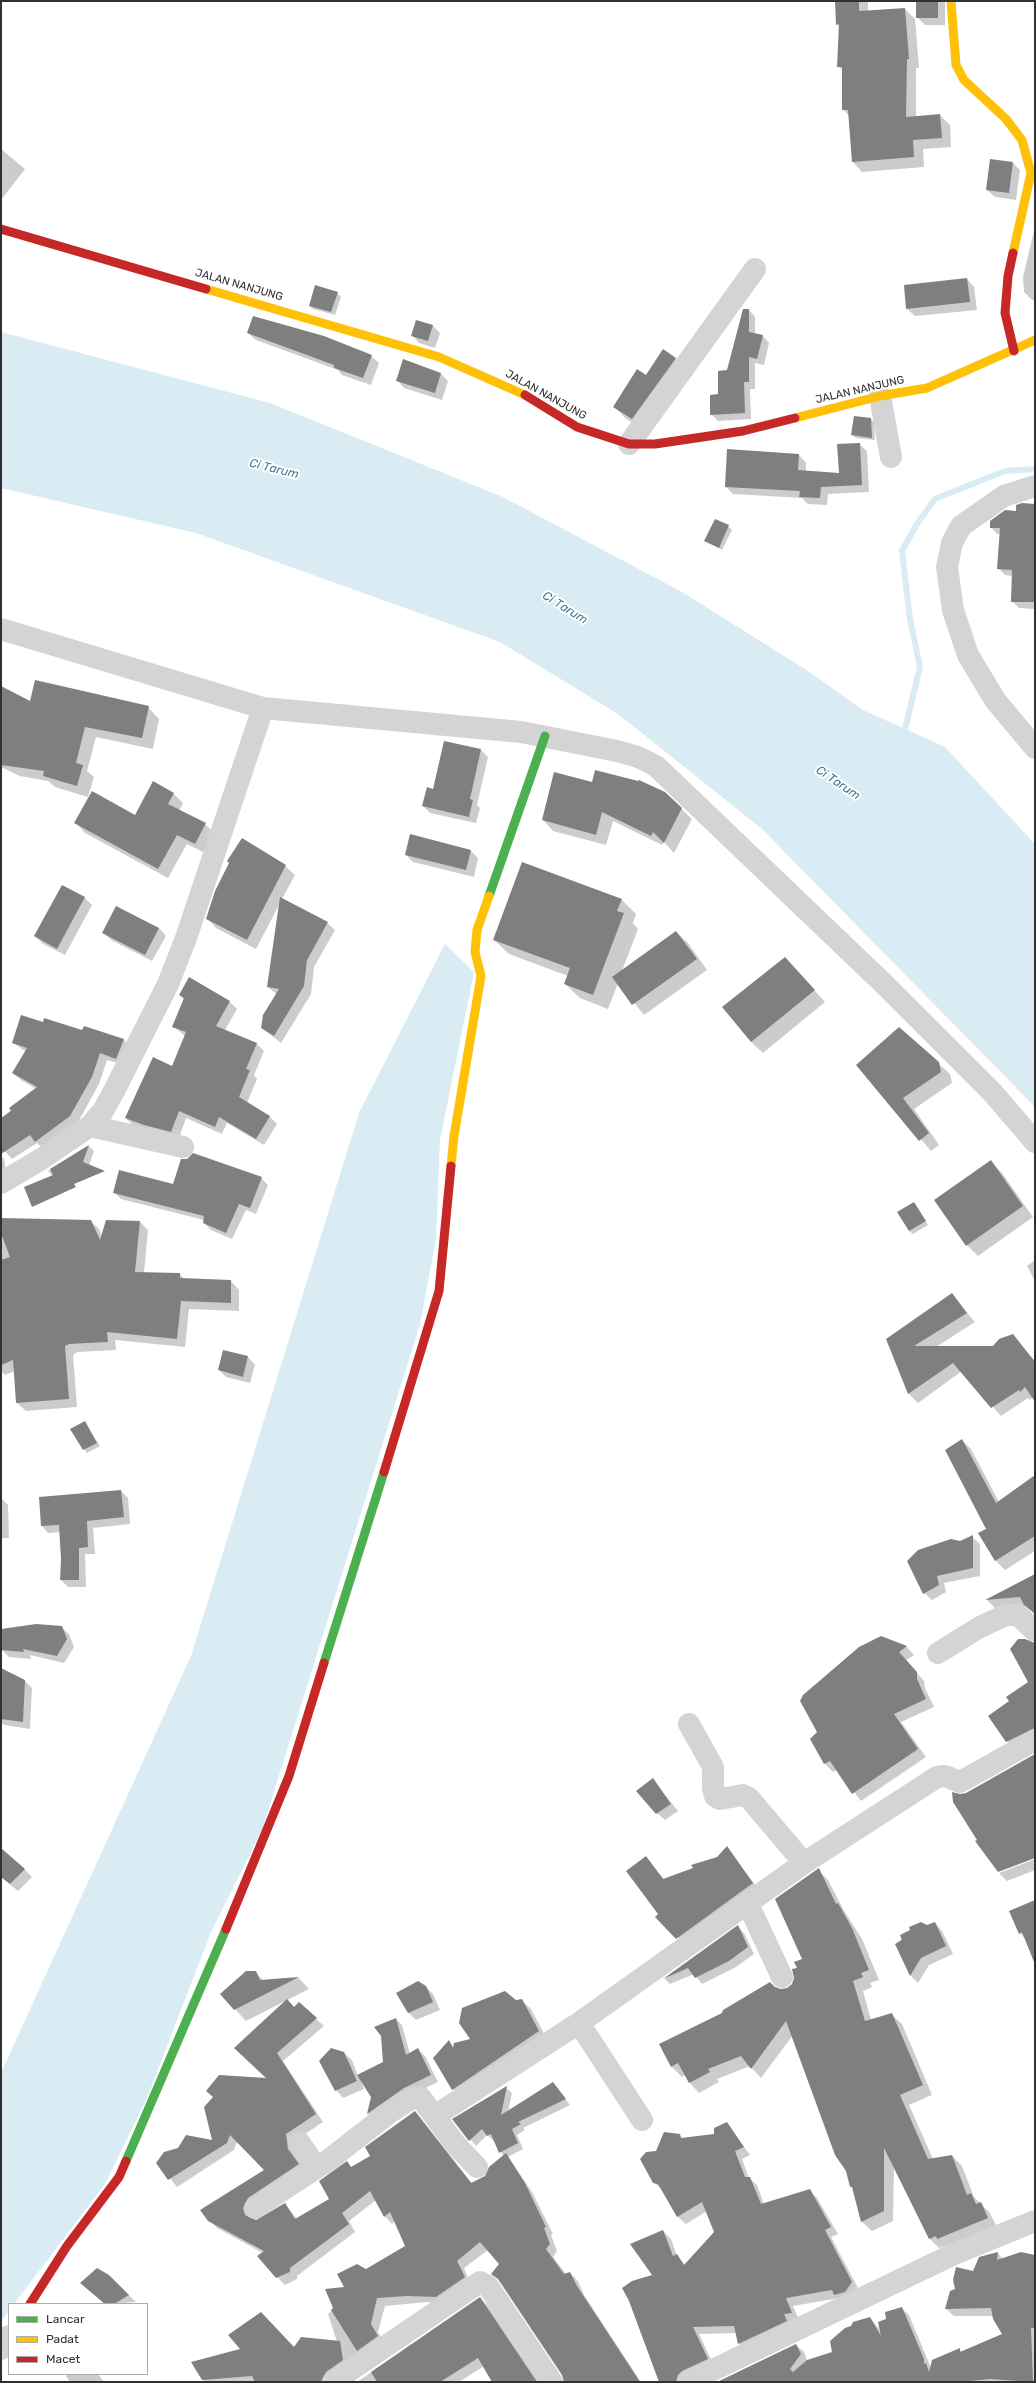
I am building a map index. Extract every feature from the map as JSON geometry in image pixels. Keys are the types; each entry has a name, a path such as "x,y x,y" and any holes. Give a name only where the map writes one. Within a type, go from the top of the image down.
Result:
{"street":[{"path":"951,1 956,65 964,80 1006,119 1022,140 1031,173 1008,276 1005,313 1014,351"},
{"name":"JALAN NANJUNG","path":"1,229 439,357 521,393 577,427 629,444 655,444 743,431 880,396 927,388 1014,351 1035,340"},
{"path":"629,444 755,269"},
{"path":"880,396 891,457"},
{"path":"1035,486 1004,496 961,526 952,544 947,567 953,610 968,655 995,700 1035,748"},
{"path":"1,630 264,708 545,736 617,751 638,757 656,766 884,984 992,1092 1035,1142"},
{"path":"1,1183 43,1158 90,1126 103,1110 114,1091 168,984 186,938 264,708"},
{"path":"31,2303 67,2246 122,2171 146,2119 241,1894 289,1776 303,1736 338,1616 400,1421 439,1291 454,1136 481,976 475,952 477,930 545,736"},
{"path":"90,1126 184,1147"},
{"path":"938,1653 980,1627 1006,1615 1018,1615 1035,1631"},
{"path":"689,1724 713,1767 713,1789 716,1796 720,1799 743,1795 749,1798 804,1863"},
{"path":"436,2115 579,2023 804,1863 937,1777 945,1776 960,1782 1035,1740"},
{"path":"748,1904 782,1978"},
{"path":"579,2023 642,2120"},
{"path":"255,2208 316,2167 389,2113 411,2099 421,2098 436,2115 456,2145 477,2168"},
{"path":"299,2142 316,2167"},
{"path":"688,2382 954,2254 1035,2221"},
{"path":"333,2382 480,2282 488,2286 552,2382"},
{"path":"1,2349 8,2338"}],"water":[{"name":"Ci Tarum","path":"1,332 270,403 503,497 682,592 808,671 863,710 945,747 1035,844 1035,1107 762,829 618,714 500,642 196,533 1,488"},
{"path":"445,944 474,972 440,1140 436,1239 420,1324 262,1830 211,1932 147,2098 105,2184 15,2303 8,2303 8,2312 1,2321 1,2073 191,1656 359,1113"}],"building":[{"path":"835,1 859,1 859,11 905,8 909,59 907,59 906,117 940,114 942,138 913,140 914,157 852,162 848,110 842,110 842,67 837,67 839,24 836,25"},
{"path":"916,1 938,1 938,18 916,18"},
{"path":"990,159 1013,162 1009,193 986,190"},
{"path":"967,278 970,302 906,309 904,285"},
{"path":"315,285 338,292 331,312 309,306"},
{"path":"743,309 749,309 749,332 763,335 757,359 749,357 749,382 744,382 745,413 710,415 710,395 718,394 718,371 727,370"},
{"path":"253,316 324,336 372,355 363,378 334,368 334,365 247,333"},
{"path":"416,320 433,325 428,341 411,336"},
{"path":"663,349 676,358 632,419 613,407 637,369 646,375"},
{"path":"403,359 441,373 435,393 396,381"},
{"path":"854,416 871,418 872,438 851,435"},
{"path":"860,443 862,485 821,487 820,498 799,497 800,491 725,487 727,449 799,454 798,470 839,473 837,444"},
{"path":"1022,503 1035,504 1035,602 1011,602 1012,570 997,569 1000,528 990,528 990,521 1005,510 1016,511 1016,505"},
{"path":"715,519 729,525 719,548 704,541"},
{"path":"35,680 149,706 142,738 85,727 76,763 83,765 77,786 43,776 44,771 1,765 1,686 30,701"},
{"path":"444,741 481,749 470,799 473,800 469,817 422,806 427,787 433,789"},
{"path":"595,770 639,780 665,792 682,808 664,843 653,832 651,836 602,812 596,835 542,820 554,772 592,782"},
{"path":"153,781 174,793 168,804 206,823 195,844 177,835 158,869 74,823 92,791 135,815"},
{"path":"410,834 471,850 466,870 405,855"},
{"path":"242,838 286,865 247,940 206,919 215,891 229,863 227,861"},
{"path":"522,862 622,899 617,911 624,913 593,995 564,984 570,968 493,940"},
{"path":"62,885 85,897 57,949 34,936"},
{"path":"280,897 328,922 307,960 304,986 274,1036 261,1028 263,1015 279,989 267,987"},
{"path":"116,906 159,928 145,955 102,933"},
{"path":"676,931 697,959 632,1005 612,977"},
{"path":"785,957 815,990 751,1042 722,1007"},
{"path":"189,977 230,1001 216,1026 257,1043 246,1069 250,1070 239,1097 270,1116 256,1139 219,1117 215,1127 179,1111 171,1132 125,1118 153,1057 172,1066 186,1032 172,1027 184,998 179,995"},
{"path":"21,1015 43,1022 44,1018 82,1030 84,1026 124,1039 116,1059 100,1053 92,1077 70,1116 35,1142 30,1135 1,1154 1,1118 11,1111 9,1108 37,1087 12,1073 27,1048 12,1043"},
{"path":"899,1027 939,1062 941,1072 903,1098 929,1133 919,1141 856,1065"},
{"path":"89,1145 83,1162 105,1171 74,1184 76,1187 32,1207 24,1187 53,1175 50,1169"},
{"path":"193,1153 262,1177 250,1208 239,1204 226,1233 203,1223 204,1216 113,1193 119,1170 173,1184 181,1159 187,1159"},
{"path":"991,1160 1023,1206 966,1246 934,1200"},
{"path":"914,1202 926,1221 909,1231 897,1212"},
{"path":"1,1218 91,1220 100,1240 106,1220 140,1221 135,1272 180,1273 180,1278 231,1280 231,1303 181,1301 177,1339 107,1332 108,1342 69,1344 65,1346 69,1399 16,1403 13,1360 1,1365 1,1260 10,1257 1,1233"},
{"path":"952,1293 967,1313 914,1346 993,1346 999,1339 1013,1334 1035,1362 1035,1402 1025,1387 1020,1392 1019,1390 991,1408 953,1363 908,1394 886,1339"},
{"path":"223,1350 248,1356 243,1377 218,1370"},
{"path":"85,1421 97,1443 83,1450 70,1429"},
{"path":"962,1439 996,1503 1035,1475 1035,1536 995,1561 978,1533 986,1529 945,1450"},
{"path":"121,1490 124,1517 87,1521 88,1547 79,1548 79,1580 60,1580 61,1559 59,1525 41,1526 39,1497"},
{"path":"973,1535 973,1568 937,1576 939,1585 923,1594 907,1561 918,1550 951,1539 960,1541"},
{"path":"1035,1574 1035,1614 1024,1605 1020,1597 985,1600"},
{"path":"36,1624 62,1626 67,1639 57,1656 23,1649 24,1652 1,1650 1,1629"},
{"path":"881,1636 907,1646 899,1652 917,1672 917,1679 926,1699 894,1714 918,1749 852,1794 830,1761 824,1764 810,1739 817,1732 800,1701 803,1695 859,1647"},
{"path":"1018,1639 1025,1639 1035,1643 1035,1728 1006,1742 988,1716 1009,1701 1006,1697 1028,1682 1010,1649"},
{"path":"1,1668 25,1680 23,1722 1,1719"},
{"path":"1035,1754 1035,1858 998,1872 975,1841 977,1840 953,1802 952,1792 960,1794 966,1793"},
{"path":"653,1778 671,1804 656,1814 636,1791"},
{"path":"727,1846 753,1883 676,1939 655,1917 658,1914 626,1871 646,1856 663,1879 693,1868 691,1865 717,1857"},
{"path":"1,1848 25,1869 10,1884 1,1877"},
{"path":"819,1868 836,1904 838,1903 852,1928 869,1970 861,1973 863,1977 853,1981 865,2021 892,2013 923,2085 900,2095 928,2159 952,2155 967,2195 971,2193 976,2204 981,2202 988,2218 937,2239 936,2236 929,2239 884,2148 884,2211 861,2222 852,2187 850,2187 846,2171 835,2155 786,2021 751,2069 741,2056 708,2069 710,2072 689,2083 678,2063 671,2067 659,2044 722,2013 723,2010 770,1982 775,1987 781,1989 787,1988 792,1984 794,1978 792,1969 797,1968 794,1962 802,1959 775,1899"},
{"path":"1035,1900 1034,1962 1022,1932 1019,1934 1009,1911"},
{"path":"921,1922 927,1925 935,1922 946,1946 921,1958 910,1976 895,1944 902,1940 900,1935 910,1930 909,1927"},
{"path":"738,1925 748,1947 729,1961 695,1978 688,1968 663,1979"},
{"path":"246,1971 256,1971 260,1980 299,1977 234,2010 220,1994"},
{"path":"418,1981 426,1986 433,2002 408,2013 396,1993"},
{"path":"505,1991 516,2000 522,1999 539,2031 452,2090 433,2058 449,2040 453,2048 454,2043 470,2039 459,2023 462,2008"},
{"path":"287,1999 294,2007 299,2002 317,2018 277,2053 316,2114 286,2134 288,2149 299,2164 248,2198 243,2208 245,2215 256,2220 285,2203 295,2219 329,2199 319,2181 347,2161 351,2167 370,2156 365,2147 415,2111 471,2183 485,2176 489,2167 506,2153 525,2183 546,2227 544,2228 550,2244 546,2249 564,2274 570,2272 577,2286 640,2382 564,2382 562,2375 498,2279 491,2274 499,2264 480,2242 457,2261 465,2277 436,2297 407,2296 377,2298 371,2324 378,2336 357,2351 331,2310 333,2308 325,2289 344,2287 337,2274 357,2264 366,2269 405,2246 390,2212 384,2217 370,2191 342,2213 349,2224 290,2268 290,2272 276,2278 257,2256 264,2251 208,2221 200,2210 264,2170 230,2135 227,2143 168,2180 156,2163 164,2152 178,2148 186,2135 212,2140 204,2107 213,2097 206,2091 219,2075 266,2078 234,2048"},
{"path":"396,2018 406,2055 418,2048 431,2075 404,2088 367,2114 371,2097 357,2075 383,2062 381,2036 374,2027"},
{"path":"331,2048 344,2052 357,2081 335,2091 319,2061"},
{"path":"553,2082 566,2099 518,2122 521,2124 512,2129 518,2143 499,2153 491,2134 487,2136 482,2129 469,2141 452,2119 507,2086 501,2115"},
{"path":"727,2122 744,2147 735,2151 745,2177 750,2177 761,2204 810,2189 831,2227 825,2230 852,2282 845,2292 834,2295 832,2290 786,2298 792,2313 784,2314 787,2321 738,2344 734,2326 693,2327 708,2359 682,2371 678,2375 676,2382 659,2382 629,2301 622,2288 632,2281 652,2275 630,2244 663,2230 673,2256 677,2254 684,2265 714,2232 702,2202 677,2217 658,2184 653,2183 640,2159 646,2152 656,2151 664,2132 680,2134 681,2138 714,2134 714,2128"},
{"path":"998,2252 997,2260 1021,2252 1035,2255 1034,2328 1031,2328 1033,2382 990,2379 961,2382 717,2382 796,2344 801,2354 790,2369 793,2372 807,2360 832,2352 830,2341 845,2328 851,2326 853,2322 870,2317 881,2336 878,2322 886,2319 885,2312 902,2307 924,2359 924,2364 926,2363 929,2372 932,2360 960,2348 960,2352 1002,2334 993,2319 991,2308 945,2309 950,2291 955,2289 953,2280 956,2267 973,2271 979,2257"},
{"path":"97,2268 109,2275 129,2295 116,2303 104,2303 80,2283"},
{"path":"480,2297 537,2382 492,2382 478,2358 440,2382 377,2382 371,2372"},
{"path":"261,2312 294,2347 301,2337 340,2341 343,2360 326,2372 321,2382 255,2382 252,2376 202,2380 191,2362 240,2349 228,2335"}],"waterway":[{"path":"900,735 905,729 920,667 910,619 902,551 917,524 935,499 1005,471 1035,469"}],"traffic: fast":[{"path":"489,896 545,736"},
{"path":"324,1663 384,1472"},
{"path":"126,2161 226,1929"}],"traffic: slow":[{"path":"951,1 956,65 964,80 1006,119 1022,140 1031,173 1013,253"},
{"path":"206,289 439,357 525,395"},
{"path":"795,418 880,396 927,388 1035,340"},
{"path":"451,1166 454,1136 481,976 475,952 477,930 489,896"}],"traffic: jam":[{"path":"1,229 206,289"},
{"path":"1013,253 1008,276 1005,313 1014,351"},
{"path":"525,395 577,427 629,444 655,444 743,431 795,418"},
{"path":"384,1472 439,1291 451,1166"},
{"path":"226,1929 289,1776 324,1663"},
{"path":"31,2303 67,2246 119,2177 126,2161"}]}
